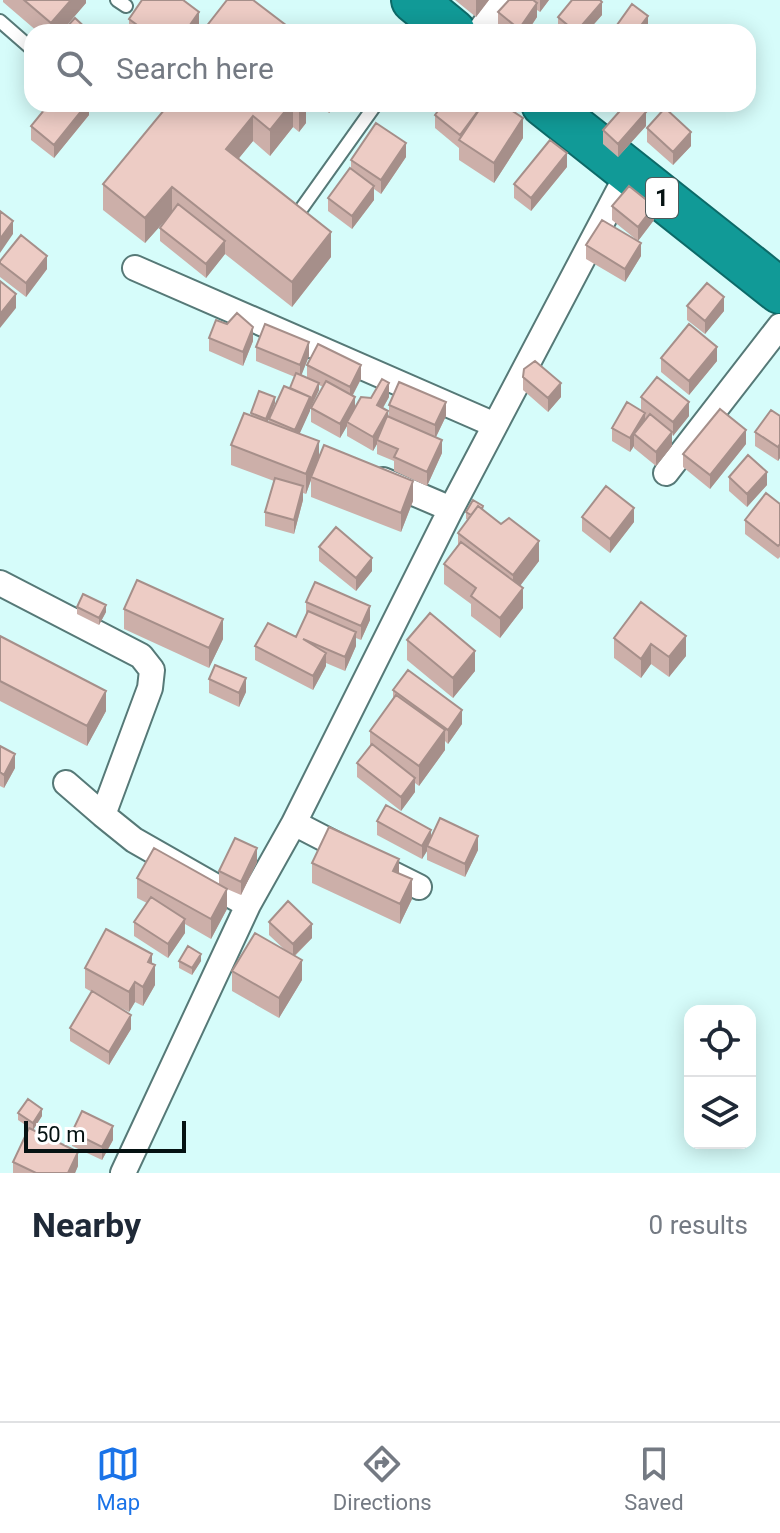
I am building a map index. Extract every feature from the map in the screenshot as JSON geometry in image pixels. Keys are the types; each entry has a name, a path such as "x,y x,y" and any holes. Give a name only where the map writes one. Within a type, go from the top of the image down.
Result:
{"highway":[{"name":"1","path":"554,112 780,291"}],"street":[{"path":"485,24 502,0"},
{"path":"123,1173 237,937 248,905 294,823 451,509 629,171"},
{"path":"135,268 495,425"},
{"path":"666,473 780,326"},
{"path":"368,474 451,509"},
{"path":"0,583 141,656 152,670 150,688 103,815"},
{"path":"66,783 134,840 248,905"},
{"path":"294,823 419,887"}],"lane":[{"path":"0,21 24,42"},
{"path":"291,224 370,112"}],"building":[{"path":"24,0 71,0 51,23"},
{"path":"142,0 183,0 199,12 191,24 136,24 129,19"},
{"path":"227,0 253,0 284,24 208,24"},
{"path":"509,0 533,0 537,3 522,24 513,24 498,12"},
{"path":"572,0 602,2 583,24 566,24 558,17"},
{"path":"632,4 648,16 642,24 618,24"},
{"path":"42,112 81,112 54,145 31,126"},
{"path":"162,112 285,112 270,130 253,116 226,149 331,232 292,282 172,187 145,218 103,184"},
{"path":"437,112 477,112 460,135 435,115"},
{"path":"478,112 514,112 523,118 494,163 459,140"},
{"path":"619,112 646,112 618,144 603,130"},
{"path":"661,112 669,112 691,132 673,152 647,128"},
{"path":"376,123 406,143 381,180 351,160"},
{"path":"550,140 567,153 531,198 514,184"},
{"path":"350,168 374,186 352,216 328,198"},
{"path":"629,186 654,206 638,227 612,206"},
{"path":"178,204 225,241 206,264 160,228"},
{"path":"0,211 13,221 0,239"},
{"path":"602,220 641,243 625,269 586,245"},
{"path":"21,235 47,256 26,283 0,263"},
{"path":"0,281 16,294 0,314"},
{"path":"707,283 724,297 705,321 687,306"},
{"path":"237,313 253,327 243,352 209,338 216,320 227,324"},
{"path":"265,324 309,342 300,365 256,347"},
{"path":"689,324 717,347 689,381 661,358"},
{"path":"318,344 361,365 350,387 307,365"},
{"path":"535,361 561,383 548,398 523,377 524,369"},
{"path":"296,373 319,383 310,402 310,397 290,388"},
{"path":"657,377 689,402 673,422 641,397"},
{"path":"382,379 389,383 377,405 388,411 373,437 347,422 361,397 371,398"},
{"path":"326,381 355,397 340,424 311,408"},
{"path":"399,382 446,402 435,425 389,405"},
{"path":"284,386 310,397 295,430 269,419"},
{"path":"259,391 275,397 266,419 251,413"},
{"path":"627,402 645,413 630,438 612,428"},
{"path":"720,409 746,430 710,475 683,454"},
{"path":"771,410 780,416 778,447 755,432"},
{"path":"244,413 319,441 306,474 231,445"},
{"path":"650,414 672,432 656,452 634,434"},
{"path":"387,416 442,440 427,472 394,457 398,449 377,440"},
{"path":"324,445 413,481 401,513 311,477"},
{"path":"748,455 767,472 747,494 729,477"},
{"path":"275,478 303,486 294,520 265,512"},
{"path":"606,486 634,508 610,539 582,517"},
{"path":"766,493 780,504 778,546 745,520"},
{"path":"473,500 483,506 482,509 478,506 471,515 466,512"},
{"path":"478,506 501,524 509,518 539,541 513,575 458,533"},
{"path":"336,527 372,558 356,578 319,547"},
{"path":"461,542 523,588 500,618 471,596 476,588 444,564"},
{"path":"137,580 223,619 209,648 124,609"},
{"path":"315,582 370,606 361,626 306,602"},
{"path":"83,594 106,605 99,618 77,607"},
{"path":"641,602 686,636 669,657 651,644 641,659 614,638"},
{"path":"308,611 356,632 345,657 303,639 326,653 313,676 255,646 268,623 296,637"},
{"path":"430,613 475,651 453,678 407,640"},
{"path":"0,636 106,691 87,726 0,681"},
{"path":"215,665 246,678 239,693 209,679"},
{"path":"408,670 462,710 448,730 393,690"},
{"path":"396,695 445,730 419,766 370,731"},
{"path":"372,744 415,778 401,797 357,763"},
{"path":"0,746 15,754 4,775 0,772"},
{"path":"386,805 431,830 422,846 377,821"},
{"path":"440,818 478,836 465,864 427,846"},
{"path":"329,827 399,859 393,871 412,879 400,904 312,863"},
{"path":"235,838 257,848 241,882 219,871"},
{"path":"154,848 227,889 211,919 137,878"},
{"path":"151,897 185,919 168,944 134,922"},
{"path":"288,901 312,924 293,944 269,922"},
{"path":"106,929 152,954 148,962 155,965 143,987 135,982 129,992 85,968"},
{"path":"255,933 302,960 279,998 232,971"},
{"path":"188,946 201,954 192,968 179,961"},
{"path":"92,991 131,1015 109,1052 70,1028"},
{"path":"28,1099 42,1109 33,1123 18,1113"},
{"path":"82,1111 113,1126 102,1147 72,1132"},
{"path":"29,1128 78,1152 68,1173 36,1173 13,1162"}]}
